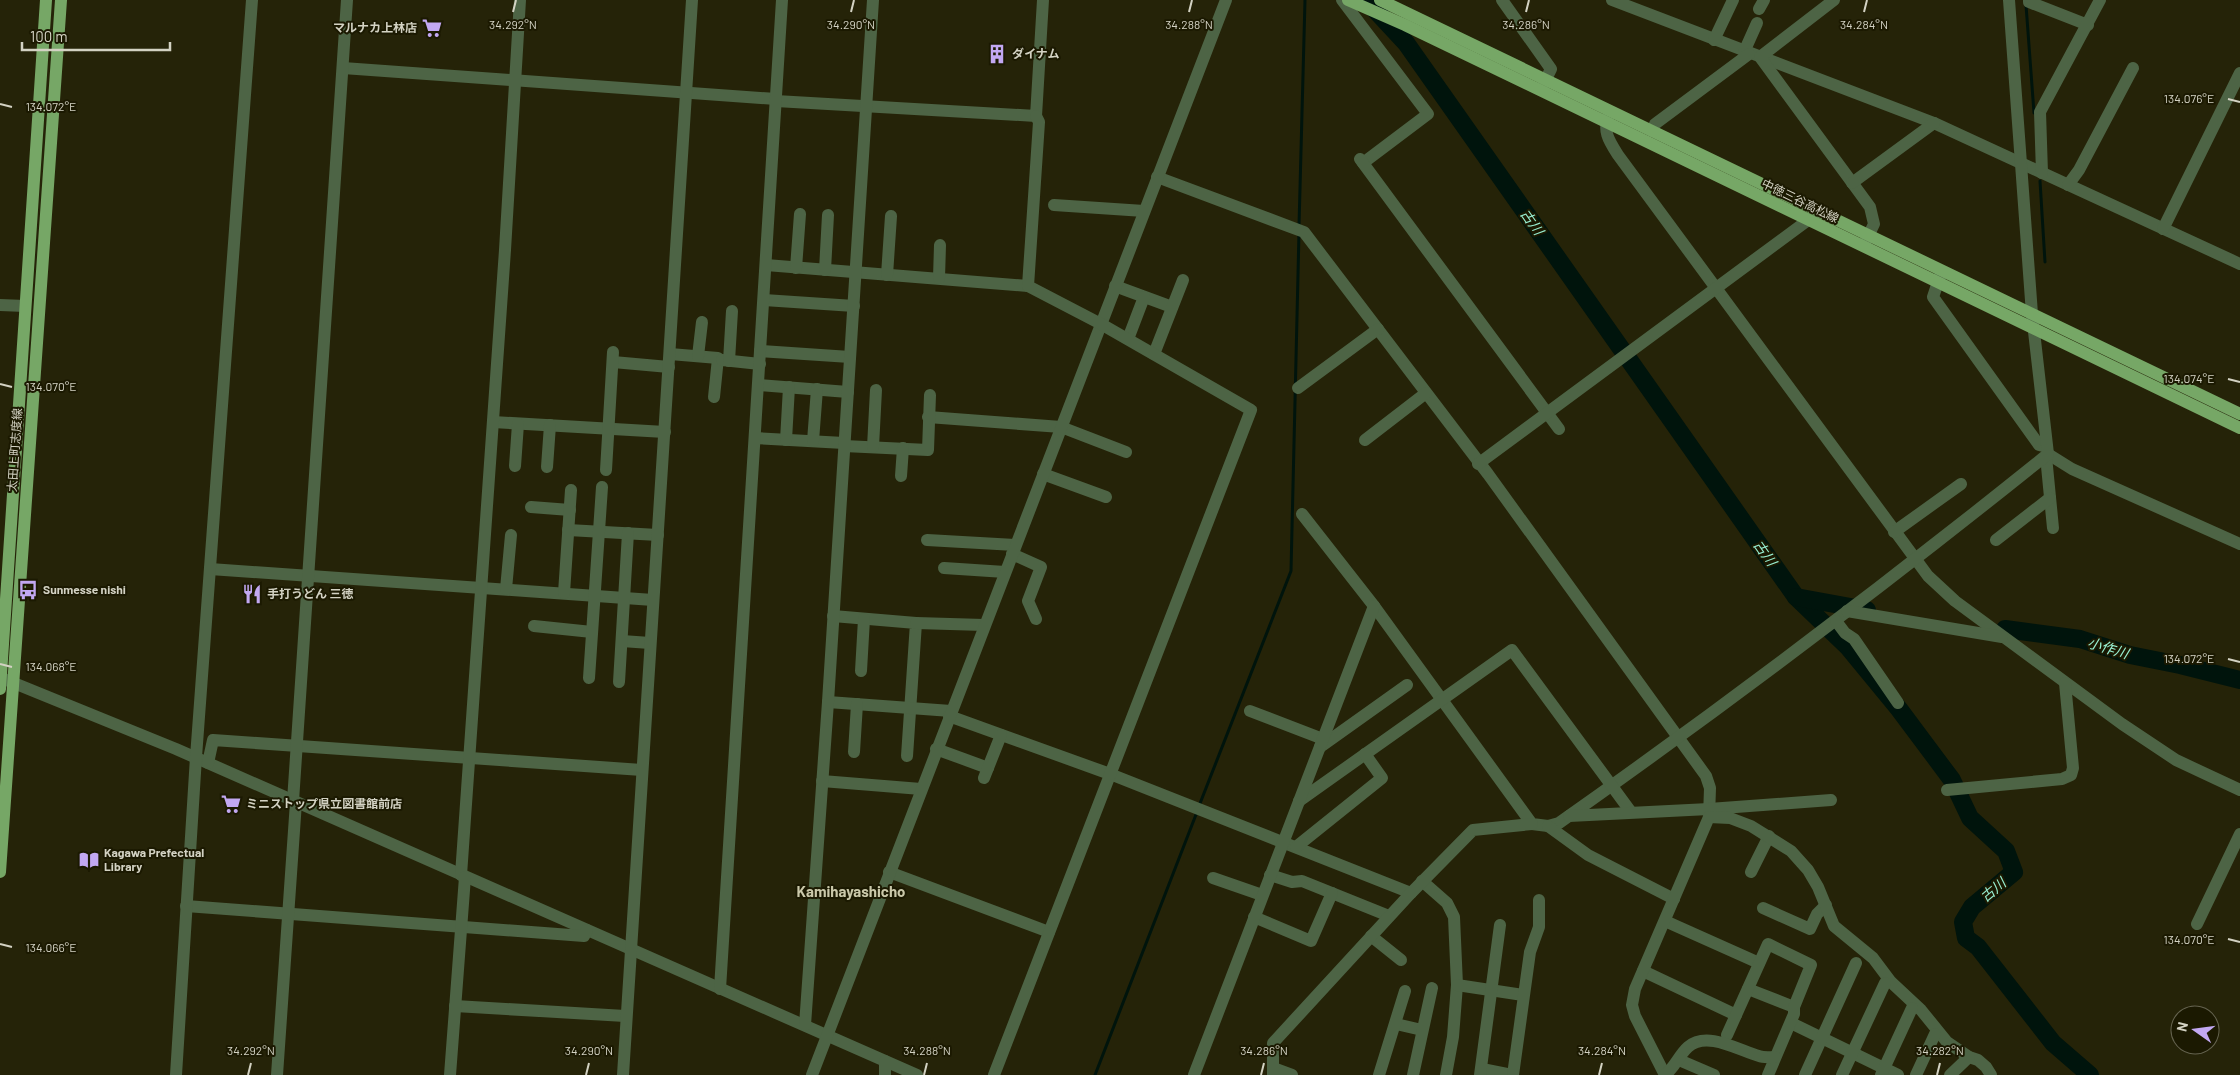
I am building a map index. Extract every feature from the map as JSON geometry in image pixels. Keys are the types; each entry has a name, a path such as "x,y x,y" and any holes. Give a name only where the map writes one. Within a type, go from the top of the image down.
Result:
{"main road":[{"name":"太田上町志度線","path":"0,681 46,0"},
{"name":"太田上町志度線","path":"0,872 61,0"},
{"name":"中徳三谷高松線","path":"1348,0 1543,85"},
{"name":"中徳三谷高松線","path":"1385,2 1808,220 2240,428"},
{"name":"中徳三谷高松線","path":"1608,117 1652,131 2240,414"}],"street":[{"path":"176,1075 196,757 252,0"},
{"path":"277,1075 347,0"},
{"path":"450,1075 461,927 469,758 520,0"},
{"path":"623,1075 625,1016 670,360 692,0"},
{"path":"720,989 782,0"},
{"path":"805,1026 828,702 873,0"},
{"path":"1028,286 1039,122 1036,116 1043,0"},
{"path":"812,1075 1226,0"},
{"path":"1342,0 1428,114 1361,161 1559,429"},
{"path":"1502,0 1551,69 1543,85"},
{"path":"1612,0 1934,123 2240,264"},
{"path":"1714,40 1733,0"},
{"path":"1652,131 1655,124 1751,54 1834,0"},
{"path":"2009,0 2032,314 2053,528"},
{"path":"2029,0 2029,2 2088,25"},
{"path":"2042,173 2040,112 2100,0"},
{"path":"1757,23 1751,54 1870,207 1874,224 1863,247"},
{"path":"344,68 866,107 1036,116"},
{"path":"2068,185 2079,170 2134,68"},
{"path":"2163,229 2240,73"},
{"path":"1608,117 1606,134 1618,155 1928,576 1955,601 2004,638 2176,760 2240,790"},
{"path":"1852,183 1934,123"},
{"path":"1158,177 1304,232 1482,468 1706,776 1710,788 1709,813 1643,970 1632,1005 1665,1075 1688,1048 1695,1043 1708,1040 1744,1049 1761,1057 1775,1057"},
{"path":"1054,205 1144,211"},
{"path":"1482,468 1548,414 1819,212"},
{"path":"796,268 800,214"},
{"path":"825,270 828,215"},
{"path":"887,275 891,216"},
{"path":"939,278 940,245"},
{"path":"766,265 1028,286 1128,339 1251,410 994,1075"},
{"path":"1942,270 1932,297 2047,452 2072,469 2240,544"},
{"path":"1154,354 1183,280"},
{"path":"1115,286 1172,307"},
{"path":"1128,339 1144,297"},
{"path":"764,300 854,306"},
{"path":"0,305 25,306"},
{"path":"714,397 732,311"},
{"path":"698,356 702,322"},
{"path":"1298,388 1378,330"},
{"path":"606,470 613,357 670,360 698,356 718,358 723,361 760,357 850,357"},
{"path":"758,384 848,392"},
{"path":"786,440 789,387"},
{"path":"813,441 817,389"},
{"path":"873,447 876,390"},
{"path":"1365,440 1426,393"},
{"path":"755,438 928,450 930,395"},
{"path":"928,418 1061,427 1126,452"},
{"path":"493,422 665,432"},
{"path":"515,466 518,424"},
{"path":"547,468 550,426"},
{"path":"902,476 903,448"},
{"path":"1292,1075 1273,1072 1273,1043 1410,893 1474,830 1532,824 1548,826 1559,823 1835,622 1916,560 2047,452"},
{"path":"1043,474 1090,486 1106,497"},
{"path":"1894,532 1961,484"},
{"path":"589,678 602,486"},
{"path":"564,593 571,490"},
{"path":"1996,540 2050,498"},
{"path":"531,507 570,510"},
{"path":"1302,514 1374,606 1440,700 1532,824"},
{"path":"568,530 658,535"},
{"path":"620,682 628,533"},
{"path":"506,589 511,535"},
{"path":"927,540 1014,550 1041,567 1028,601 1036,619"},
{"path":"944,568 1005,572"},
{"path":"210,569 653,600"},
{"path":"1290,845 1299,800 1374,606"},
{"path":"1851,608 2004,638"},
{"path":"833,616 916,623 984,625"},
{"path":"861,671 864,619"},
{"path":"1835,622 1845,633 1854,639 1898,703"},
{"path":"907,756 916,623"},
{"path":"534,626 592,632"},
{"path":"622,641 650,643"},
{"path":"1299,800 1512,650 1631,812"},
{"path":"0,681 12,684 196,757 917,1075"},
{"path":"1947,790 2062,779 2071,775 2073,768 2065,683"},
{"path":"1322,743 1407,685"},
{"path":"828,702 950,713 1001,735 1110,774 1410,893"},
{"path":"854,752 857,704"},
{"path":"1250,711 1322,743"},
{"path":"936,749 986,773 1001,735"},
{"path":"208,763 213,740 298,744 642,770"},
{"path":"1194,1075 1270,875 1290,845 1382,778 1365,754"},
{"path":"822,781 921,789"},
{"path":"1569,816 1631,812 1709,813 1831,800"},
{"path":"1709,813 1751,826 1791,851 1808,870 1826,905 1834,926 1873,958 1891,982 1921,1010 1947,1042 1969,1057 1978,1060 1991,1075"},
{"path":"1548,826 1588,855 1674,899"},
{"path":"2197,924 2240,834"},
{"path":"1751,872 1769,836"},
{"path":"889,872 1049,932"},
{"path":"1270,875 1292,882 1302,881 1389,916"},
{"path":"1213,878 1262,895"},
{"path":"1422,881 1447,903 1454,917 1457,985 1453,1037 1446,1075"},
{"path":"1254,918 1311,941 1332,893"},
{"path":"1500,925 1490,990 1481,1072 1512,1075 1530,952 1539,927 1539,900"},
{"path":"1763,908 1810,929 1817,914 1826,905"},
{"path":"186,906 584,936 587,930"},
{"path":"1665,920 1759,963"},
{"path":"1371,936 1401,960"},
{"path":"1727,1035 1768,944 1811,965 1794,1007 1791,1023 1768,1075"},
{"path":"1805,1075 1856,964"},
{"path":"1643,970 1736,1015"},
{"path":"1842,1075 1885,983"},
{"path":"1457,985 1523,995"},
{"path":"1413,1075 1432,988"},
{"path":"1748,989 1794,1007"},
{"path":"1379,1075 1405,990"},
{"path":"456,1006 625,1016"},
{"path":"1882,1072 1912,1008"},
{"path":"1791,1023 1852,1053 1882,1072 1898,1075"},
{"path":"1396,1024 1422,1030"},
{"path":"1916,1075 1935,1034"},
{"path":"1950,1075 1969,1057"},
{"path":"1679,1060 1714,1075"},
{"path":"885,1061 885,1075"}],"waterway":[{"path":"1299,226 1305,0"},
{"name":"古川","path":"1366,0 1406,43 1796,597 1848,647 1899,709 1952,780 1970,818 2006,851 2014,872 1972,907 1963,922 1966,938 1978,947 2053,1043 2090,1075"},
{"path":"2026,5 2034,113"},
{"path":"2040,181 2045,262"},
{"path":"1199,806 1291,571 1299,232"},
{"name":"小作川","path":"1796,597 1867,610"},
{"name":"小作川","path":"2005,629 2080,639 2130,655 2240,680"},
{"path":"1095,1075 1197,812"}],"place":[{"name":"マルナカ上林店","path":"432,28"},
{"name":"ダイナム","path":"997,54"},
{"name":"Sunmesse nishi","path":"28,590"},
{"name":"手打うどん 三徳","path":"252,594"},
{"name":"ミニストップ県立図書館前店","path":"231,804"},
{"name":"Kagawa Prefectual Library","path":"89,860"}],"district":[{"name":"Kamihayashicho","path":"851,892"}]}
